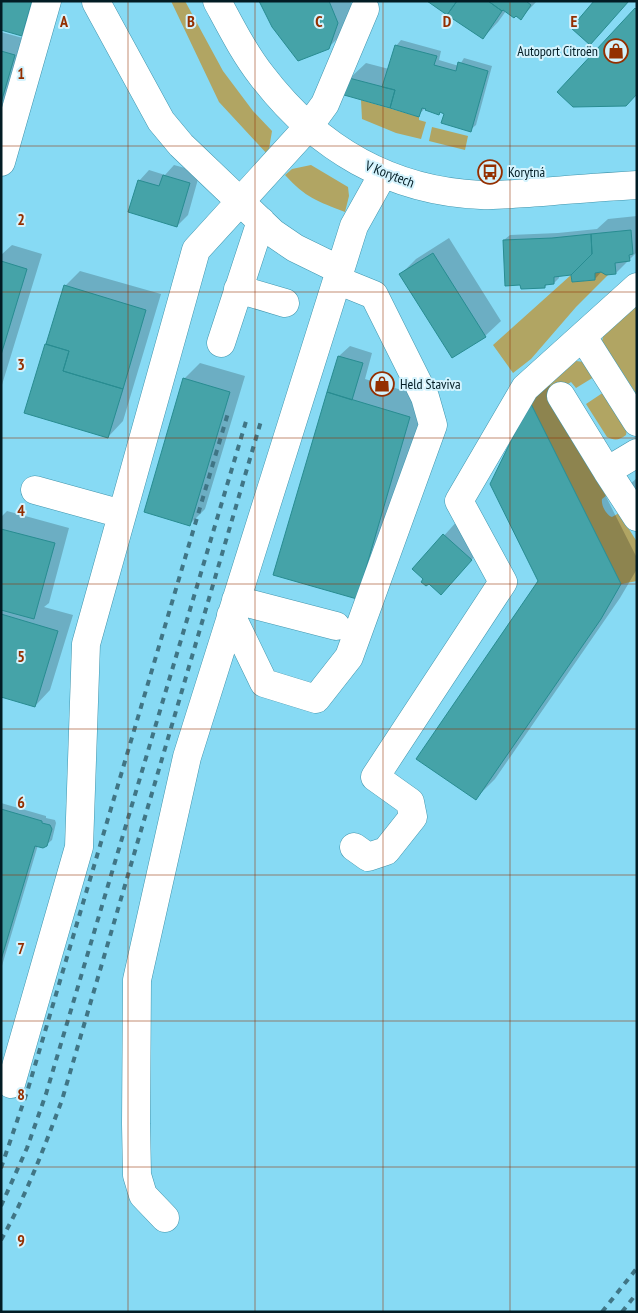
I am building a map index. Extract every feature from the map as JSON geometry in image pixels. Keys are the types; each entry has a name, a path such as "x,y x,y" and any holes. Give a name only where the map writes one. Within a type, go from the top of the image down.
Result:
{"street":[{"path":"2,156 47,1"},
{"name":"V Korytech","path":"217,1 239,43 262,76 290,108 309,126 359,162 383,174 435,189 482,195 637,185"},
{"path":"96,2 161,121 181,145 273,233 374,295 425,397 433,425 349,657 316,699 264,683 234,607"},
{"path":"11,1084 80,847 86,644 196,250 309,126 325,104 365,9"},
{"path":"165,1218 143,1195 137,1175 137,980 187,757 354,226 383,174"},
{"path":"221,343 260,221"},
{"path":"354,847 368,857 386,851 412,817 410,802 375,777 502,582 459,501 525,388 637,287"},
{"path":"238,290 285,302"},
{"path":"583,337 637,422"},
{"path":"561,396 637,517"},
{"path":"607,471 637,453"},
{"path":"35,490 122,514"},
{"path":"234,607 336,626"}],"shaded area":[{"path":"171,1 185,1 223,71 253,111 272,131 268,155 219,102"},
{"path":"361,100 419,117 419,120 426,122 421,139 396,133 362,119"},
{"path":"432,127 468,136 465,150 429,141"},
{"path":"311,165 348,187 349,196 345,212 312,198 299,189 285,175 292,169"},
{"path":"595,273 609,274 576,307 531,359 513,373 493,345 571,275 572,282 595,280"},
{"path":"637,297 637,395 602,341 606,325"},
{"path":"576,361 584,362 594,377 576,388 571,382 547,398 607,495 602,499 606,512 612,517 619,513 637,542 637,581 621,584 530,402"},
{"path":"604,392 627,428 626,435 619,439 607,437 586,404"}],"building":[{"path":"1,1 32,1 22,36 1,30"},
{"path":"259,1 329,1 338,23 329,49 298,61 272,27"},
{"path":"427,1 457,1 447,15"},
{"path":"457,1 488,1 502,11 483,39 447,15"},
{"path":"488,1 526,1 531,5 521,20 516,16 514,18"},
{"path":"594,1 629,1 590,45 571,28"},
{"name":"Autoport Citroën","path":"635,8 637,10 637,94 626,106 573,107 557,92"},
{"path":"395,45 437,56 434,65 456,71 458,62 488,71 471,132 441,123 444,114 440,112 439,115 422,108 419,117 390,108 395,90 382,87"},
{"path":"1,51 15,55 1,103"},
{"path":"349,78 395,90 390,108 344,95"},
{"path":"163,175 190,183 177,227 128,212 138,180 159,186"},
{"path":"631,230 633,254 629,255 630,261 615,263 616,274 595,273 595,280 572,282 571,275 592,254 591,234"},
{"path":"591,234 592,254 571,275 554,277 554,284 545,285 545,288 521,289 520,285 505,286 503,240"},
{"path":"433,253 486,337 452,358 399,274"},
{"path":"1,261 27,269 1,355"},
{"path":"64,285 146,310 123,389 63,371 69,351 46,344"},
{"path":"45,344 69,351 63,371 123,389 108,438 24,413"},
{"path":"338,356 363,363 352,400 327,392"},
{"path":"183,378 230,392 190,526 144,512"},
{"path":"327,392 410,417 357,599 273,575"},
{"path":"530,402 621,584 601,619 476,800 416,759 538,581 490,484"},
{"path":"1,529 55,543 34,619 1,610"},
{"path":"443,534 472,560 441,595 429,584 426,586 421,582 423,579 412,569"},
{"path":"1,614 58,631 35,707 1,697"},
{"path":"1,809 42,821 42,823 50,825 52,829 47,846 43,848 35,846 1,960"}],"railway":[{"path":"1,1168 28,1089 228,413"},
{"path":"1,1206 27,1148 46,1094 247,418"},
{"path":"1,1240 27,1189 62,1100 261,421"},
{"path":"602,1312 637,1268"},
{"path":"622,1312 637,1293"}],"place":[{"name":"Autoport Citroën","path":"616,51"},
{"name":"Korytná","path":"490,172"},
{"name":"Held Staviva","path":"382,384"}]}
